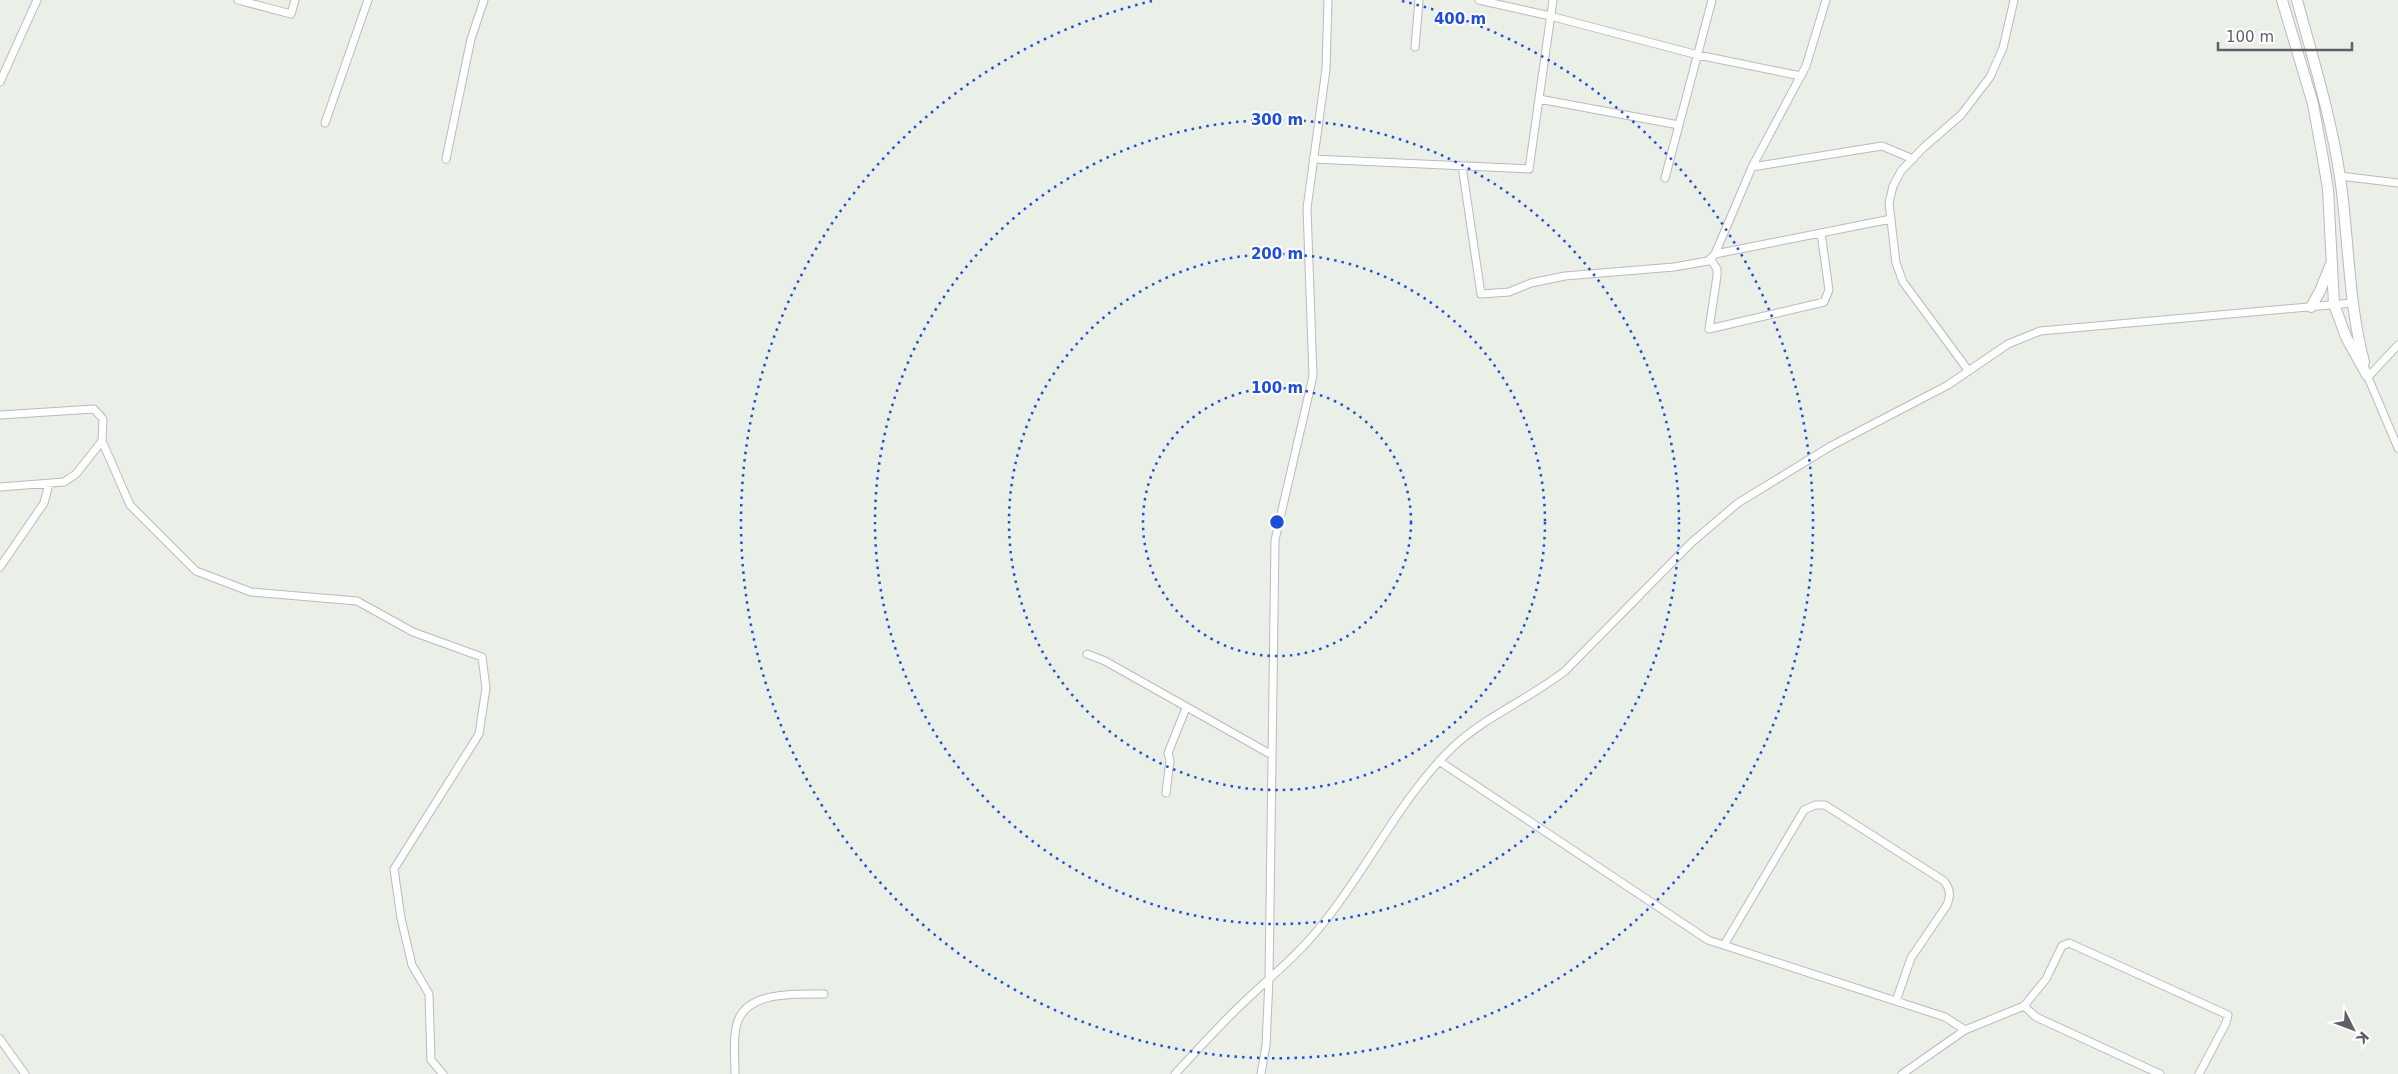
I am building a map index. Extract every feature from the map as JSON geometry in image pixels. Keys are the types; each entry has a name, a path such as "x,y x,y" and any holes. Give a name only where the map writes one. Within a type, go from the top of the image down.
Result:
{"street":[{"path":"238,0 291,14 295,0"},
{"path":"325,123 368,0"},
{"path":"446,159 471,39 484,0"},
{"path":"1261,1074 1266,1045 1269,979 1275,540 1313,376 1307,208 1326,68 1328,0"},
{"path":"1415,47 1419,0"},
{"path":"1479,0 1550,16 1698,55 1800,76"},
{"path":"1313,159 1529,169 1553,0"},
{"path":"1665,178 1712,0"},
{"path":"1821,233 1829,290 1824,302 1709,329 1718,276 1713,257 1752,166 1806,66 1826,0"},
{"path":"1968,370 1903,282 1896,263 1889,203 1893,186 1901,171 1961,115 1982,90 2003,48 2014,0"},
{"path":"2282,0 2315,113 2328,189 2334,304 2346,337 2368,376 2398,448"},
{"path":"2297,0 2326,107 2340,176 2352,303 2368,376"},
{"path":"0,82 34,1"},
{"path":"1539,99 1679,125"},
{"path":"1752,166 1882,146 1913,159"},
{"path":"1462,166 1481,294 1509,292 1531,283 1565,276 1674,267 1890,218"},
{"path":"2340,176 2398,183"},
{"path":"2311,306 2320,291 2332,262"},
{"path":"1175,1074 1228,1017 1306,943 1325,921 1411,795 1439,761 1487,720 1535,692 1565,671 1691,543 1738,503 1793,468 1927,397 2008,344 2040,331 2352,303"},
{"path":"2368,376 2398,345"},
{"path":"0,415 94,409 103,419 102,441 130,505 196,571 251,592 356,601 413,632 482,657 486,688 479,734 394,870 401,918 412,965 429,994 431,1060 443,1074"},
{"path":"0,487 64,482 72,477 102,441"},
{"path":"0,567 3,558 44,503 49,484"},
{"path":"1087,654 1105,661 1272,755"},
{"path":"1166,793 1170,760 1168,753 1186,708"},
{"path":"1439,761 1708,940 1945,1017 1965,1030"},
{"path":"1724,945 1804,810 1815,805 1825,805 1944,881 1948,888 1950,896 1947,905 1912,958 1896,1001"},
{"path":"1902,1074 1965,1030 2024,1006 2046,979 2062,946 2070,942 2228,1015 2226,1023 2199,1074"},
{"path":"735,1074 736,1028 741,1014 765,998 824,994"},
{"path":"2024,1006 2036,1017 2160,1074"},
{"path":"0,1039 25,1074"}]}
